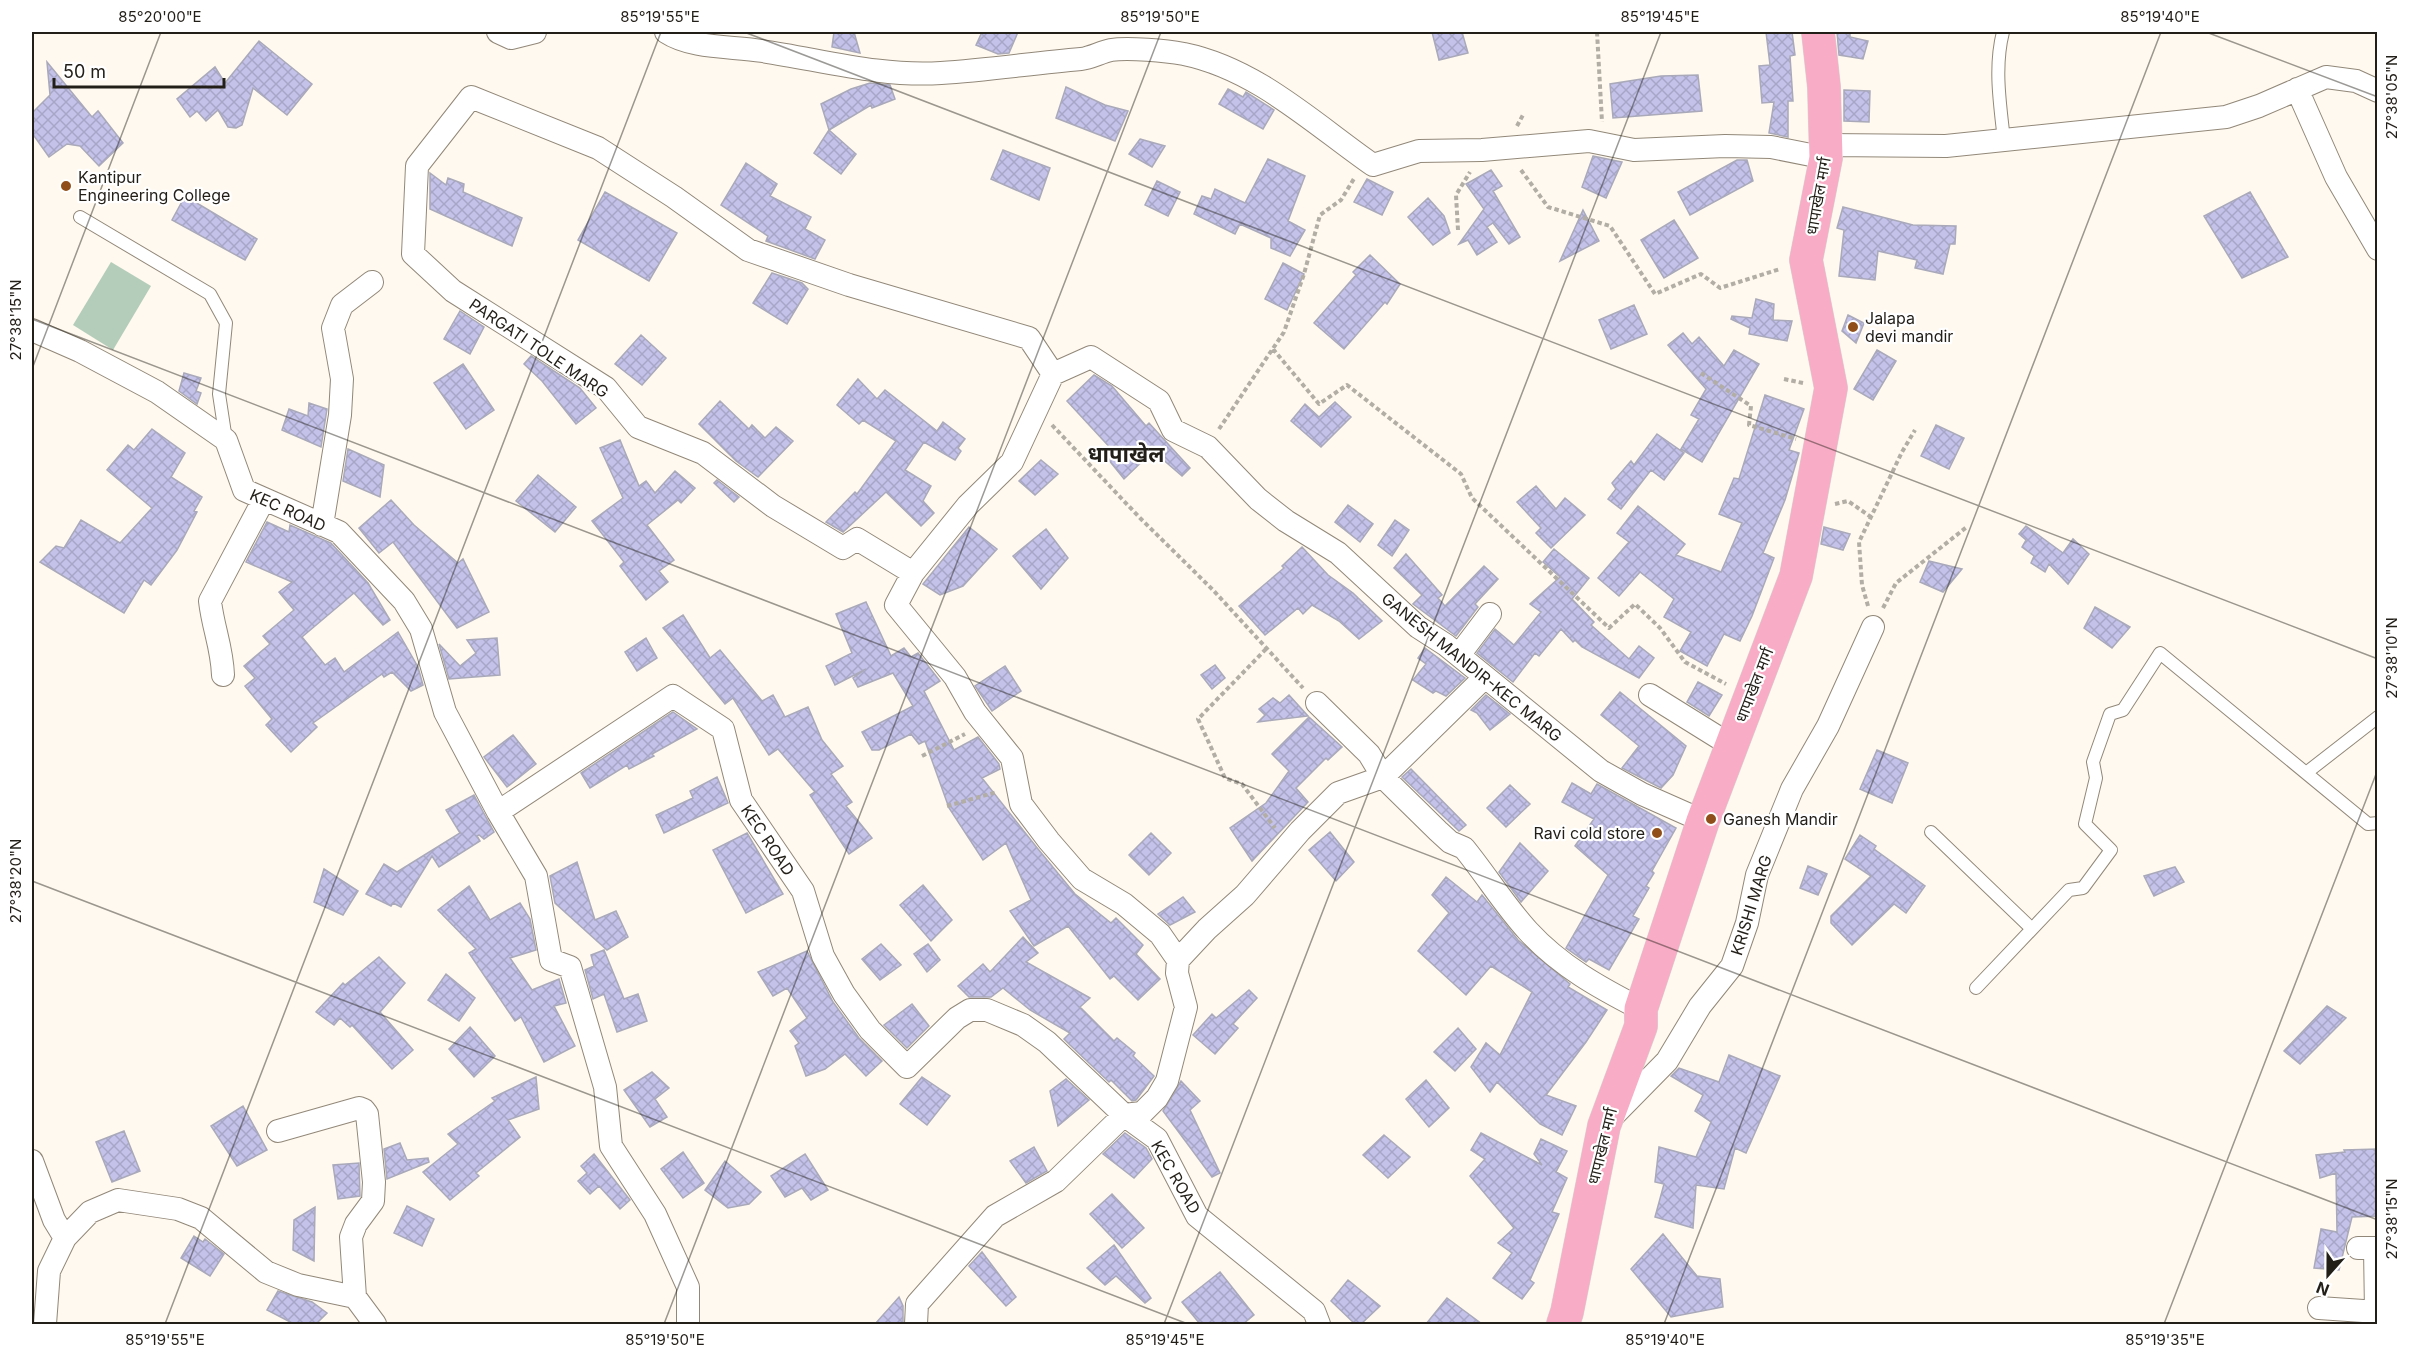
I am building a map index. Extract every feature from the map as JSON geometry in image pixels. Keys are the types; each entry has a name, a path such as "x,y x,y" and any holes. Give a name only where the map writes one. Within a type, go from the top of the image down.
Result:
{"main road":[{"name":"धापाखेल मार्ग","path":"1563,1324 1604,1126 1641,1026 1641,1009 1703,821 1796,576 1831,388 1806,260 1826,152 1824,87 1818,32"}],"street":[{"path":"498,32 511,38 535,32"},
{"path":"666,32 673,37 702,44 792,55 873,71 938,73 993,69 1084,58 1113,50 1183,54 1243,74 1295,108 1373,165 1419,151 1506,148 1589,141 1634,150 1725,146 1826,152 1946,146 2226,117 2259,106 2326,77 2356,81 2378,91"},
{"path":"2297,88 2341,188 2378,249"},
{"name":"PARGATI TOLE MARG","path":"913,573 857,538 843,548 773,506 703,453 638,427 606,388 453,291 413,254 417,166 471,97 598,148 674,197 748,250 849,285 1029,338 1053,374"},
{"path":"322,525 340,416 342,379 333,328 342,305 372,282"},
{"path":"32,330 80,351 157,392 226,440"},
{"name":"GANESH MANDIR-KEC MARG","path":"1053,374 1092,357 1159,401 1173,430 1208,447 1258,499 1286,521 1338,553 1418,627 1458,655 1601,771 1642,794 1703,821"},
{"path":"1053,374 1012,462 968,505 913,573 896,605 955,677 985,724 1012,759 1021,804 1048,841 1082,879 1124,904 1160,934 1178,960"},
{"name":"KEC ROAD","path":"226,440 244,490 339,532 404,601 429,652 445,712 498,812 673,696 723,729 741,800 803,891 823,956 844,994 870,1030 907,1067 957,1018 970,1010 987,1010 1023,1025 1047,1042 1124,1115 1157,1139 1197,1216 1314,1311 1319,1324"},
{"path":"223,675 222,649 212,619 210,600 264,499"},
{"path":"1458,655 1490,614"},
{"name":"KRISHI MARG","path":"1604,1126 1666,1061 1700,1006 1732,966 1747,923 1757,875 1792,789 1828,726 1873,627"},
{"path":"916,1324 917,1305 995,1216 1056,1181 1124,1115 1142,1113 1157,1098 1167,1081 1186,1007 1177,973 1178,960 1207,929 1245,895 1287,846 1338,793 1383,777 1485,677"},
{"path":"1650,694 1732,746"},
{"path":"1317,703 1370,754 1383,777 1450,842 1464,848 1528,931 1564,964 1600,988 1641,1009"},
{"path":"498,812 536,876 551,960 570,967 605,1087 611,1146 655,1214 688,1287 688,1324"},
{"path":"279,1131 359,1108 367,1114 374,1182 373,1201 351,1237 355,1297 375,1324"},
{"path":"32,1161 54,1220 65,1238"},
{"path":"45,1324 49,1271 65,1238 90,1212 118,1200 178,1209 201,1218 266,1272 298,1285 355,1297"},
{"path":"2319,1308 2377,1312 2375,1248 2358,1248"}],"lane":[{"path":"2003,32 1999,46 1998,82 2004,140"},
{"path":"80,217 210,294 226,323 219,394 226,440"},
{"path":"1976,988 2069,890 2083,888 2111,850 2085,824 2096,778 2093,762 2110,714 2124,710 2160,654 2368,824 2378,824"},
{"path":"2306,773 2378,717"},
{"path":"1931,832 2032,929"}],"path":[{"path":"1597,32 1602,144"},
{"path":"1506,148 1548,207 1610,226 1655,294 1701,274 1720,288 1806,260"},
{"path":"1208,447 1284,332 1304,274 1320,215 1341,200 1364,165 1373,165"},
{"path":"1458,230 1456,195 1471,171"},
{"path":"1273,349 1319,404 1347,385 1461,474 1472,498 1609,628 1635,604 1660,628 1685,662 1750,697"},
{"path":"1701,373 1751,406 1749,425 1820,447"},
{"path":"1036,409 1090,462 1140,518 1213,590 1317,703"},
{"path":"1873,627 1862,585 1859,542 1915,430"},
{"path":"1808,510 1848,501 1871,517"},
{"path":"1873,627 1896,583 1968,526"},
{"path":"1266,649 1198,719 1225,778 1242,784 1287,846"},
{"path":"922,756 985,724"},
{"path":"947,806 1017,786"}],"green space":[{"path":"111,262 151,286 113,350 73,325"}],"building":[{"path":"834,32 854,32 860,53 832,47"},
{"path":"982,32 1018,32 1009,53 998,54 976,45"},
{"path":"1432,32 1462,32 1468,53 1439,60"},
{"path":"1766,32 1792,32 1795,55 1790,56 1793,101 1788,101 1788,137 1769,133 1774,102 1762,103 1759,66 1770,65"},
{"path":"1837,32 1850,32 1850,37 1868,41 1863,59 1839,55"},
{"path":"259,41 312,84 287,115 253,88 242,125 236,128 228,127 218,110 206,121 197,111 190,117 177,99 215,67 225,83"},
{"path":"47,62 92,117 98,111 123,143 99,166 80,146 67,144 49,157 32,133 32,113 50,95"},
{"path":"1698,75 1702,111 1613,118 1610,84 1661,76"},
{"path":"870,83 890,85 895,99 872,108 871,105 829,130 821,104 851,89"},
{"path":"1066,87 1105,105 1128,111 1115,141 1056,118"},
{"path":"1228,89 1243,97 1246,92 1274,110 1263,129 1219,104"},
{"path":"1844,90 1870,91 1869,122 1844,121"},
{"path":"829,130 856,154 841,174 814,153"},
{"path":"1140,139 1165,146 1152,167 1129,154"},
{"path":"1003,150 1050,168 1039,200 991,179"},
{"path":"1593,156 1622,162 1606,198 1582,187"},
{"path":"1268,159 1305,176 1288,221 1305,230 1290,256 1271,248 1271,238 1240,224 1235,234 1194,214 1202,196 1211,199 1215,189 1245,203"},
{"path":"1737,160 1747,160 1753,181 1690,215 1678,192"},
{"path":"746,163 777,184 770,196 811,217 805,229 825,240 815,259 766,241 768,236 721,205"},
{"path":"1491,170 1502,186 1493,191 1520,237 1509,244 1493,223 1487,227 1497,242 1477,255 1468,240 1459,244 1484,209 1466,184"},
{"path":"430,173 446,185 448,178 464,184 463,192 522,218 512,246 430,209"},
{"path":"1367,179 1393,192 1382,215 1354,202"},
{"path":"1157,181 1180,192 1168,216 1145,205"},
{"path":"605,192 677,233 649,281 578,240"},
{"path":"2250,192 2288,257 2242,278 2204,216"},
{"path":"185,196 257,239 245,260 172,220"},
{"path":"1428,198 1444,216 1450,233 1433,245 1408,217"},
{"path":"1843,207 1913,225 1956,226 1955,244 1950,244 1943,274 1915,268 1917,260 1878,251 1875,280 1839,276 1844,230 1837,228"},
{"path":"1583,210 1599,241 1560,261"},
{"path":"1674,220 1698,258 1664,278 1641,240"},
{"path":"1370,255 1400,284 1387,304 1385,302 1344,349 1314,323 1356,275 1353,272"},
{"path":"1283,263 1304,274 1287,310 1265,299"},
{"path":"772,273 802,283 808,289 787,324 753,303"},
{"path":"1756,299 1774,304 1773,320 1792,321 1787,341 1749,334 1750,328 1731,319 1732,316 1752,318"},
{"path":"1634,305 1647,334 1611,349 1599,320"},
{"path":"460,311 484,327 470,354 444,339"},
{"name":"Jalapa devi mandir","path":"1848,315 1864,323 1856,343 1842,331"},
{"path":"1683,333 1692,344 1699,337 1724,366 1734,350 1759,364 1702,462 1681,449 1699,419 1691,415 1706,389 1668,345"},
{"path":"641,335 666,358 642,385 615,364"},
{"path":"1877,350 1896,361 1873,400 1854,389"},
{"path":"531,356 580,388 596,408 576,424 542,381 524,364"},
{"path":"463,364 494,410 466,429 434,383"},
{"path":"184,373 201,378 196,391 201,393 197,404 179,391"},
{"path":"1094,375 1112,386 1146,426 1149,423 1190,468 1182,476 1153,451 1124,479 1108,459 1115,453 1067,401"},
{"path":"858,379 877,399 885,390 937,431 943,422 965,439 958,448 961,451 955,460 924,442 905,470 931,486 923,501 934,513 921,526 886,492 843,532 826,522 855,492 857,494 896,441 863,420 859,424 837,405"},
{"path":"1765,395 1804,409 1789,450 1799,453 1785,500 1763,553 1774,558 1752,616 1740,641 1724,634 1707,666 1680,651 1691,632 1664,617 1674,599 1640,572 1619,596 1598,578 1629,542 1617,533 1638,506 1685,544 1676,555 1721,572 1742,523 1719,514 1734,478 1739,479"},
{"path":"720,401 749,429 752,425 765,438 776,427 793,441 758,477 736,461 699,424"},
{"path":"1335,402 1351,417 1321,447 1291,421 1305,404 1319,417"},
{"path":"309,403 327,409 321,447 282,430 289,409 308,416"},
{"path":"1936,425 1964,438 1949,469 1921,456"},
{"path":"152,429 185,453 171,477 202,497 194,511 197,512 177,550 151,585 144,580 124,613 40,562 56,546 64,548 81,520 120,543 152,508 107,470 128,445 134,450"},
{"path":"1657,434 1684,453 1664,480 1651,470 1621,509 1608,499 1616,489 1612,483 1631,461 1634,465"},
{"path":"620,440 639,486 646,481 655,493 675,471 695,488 681,503 678,500 647,525 674,560 659,571 668,582 646,600 620,566 624,562 592,521 623,498 600,448"},
{"path":"348,449 384,465 380,497 343,481"},
{"path":"1041,460 1058,474 1035,495 1019,481"},
{"path":"538,475 576,507 555,532 516,501"},
{"path":"717,480 739,497 734,502 714,483"},
{"path":"1536,486 1556,509 1565,498 1585,515 1551,548 1536,533 1541,528 1517,502"},
{"path":"391,500 414,525 458,563 463,559 489,612 457,628 393,542 379,553 359,528"},
{"path":"1348,505 1373,524 1360,542 1335,522"},
{"path":"1395,520 1409,530 1392,556 1378,545"},
{"path":"267,522 289,532 290,525 331,543 368,583 390,620 383,625 354,593 302,637 325,665 335,658 344,672 398,632 418,667 423,685 411,691 392,672 384,677 382,674 313,723 317,727 291,752 266,725 272,719 245,686 255,678 244,666 270,644 263,636 294,610 279,592 292,582 246,562"},
{"path":"2026,526 2063,553 2073,539 2089,554 2068,584 2049,564 2045,572 2031,563 2034,556 2022,547 2026,540 2019,534"},
{"path":"969,527 997,549 963,586 940,595 923,584"},
{"path":"1824,527 1850,534 1843,550 1821,544"},
{"path":"1046,529 1068,558 1041,589 1013,556"},
{"path":"1302,547 1328,575 1353,593 1382,621 1359,639 1339,621 1312,605 1303,614 1298,608 1265,635 1239,606 1284,568 1282,566"},
{"path":"1554,549 1589,578 1572,599 1594,622 1591,625 1629,659 1639,646 1654,658 1639,678 1582,647 1575,640 1573,642 1561,629 1539,656 1535,653 1513,682 1477,653 1495,629 1514,645 1541,612 1530,604 1560,577 1543,562"},
{"path":"1406,554 1442,595 1438,598 1445,606 1484,566 1498,579 1475,604 1478,607 1456,636 1413,604 1422,595 1394,568"},
{"path":"1929,561 1962,569 1943,592 1920,582"},
{"path":"866,602 891,656 904,648 911,657 918,653 940,681 924,691 954,750 978,737 999,764 1000,769 982,778 1038,849 1075,894 1111,923 1116,918 1143,945 1136,954 1160,979 1138,1000 1114,976 1110,979 1068,926 1034,946 1010,911 1031,900 1006,843 983,860 949,808 925,741 919,744 911,734 879,750 872,750 862,732 913,706 893,673 858,687 853,678 866,669 835,685 826,666 852,653 836,614"},
{"path":"2095,607 2130,627 2112,648 2084,628"},
{"path":"683,615 710,658 720,650 762,701 773,695 785,717 808,707 822,740 843,766 831,774 852,802 846,806 872,838 849,854 810,795 815,792 778,749 769,755 733,698 725,704 663,628"},
{"path":"497,638 500,675 449,679 439,644 460,666 476,653 467,640"},
{"path":"646,638 657,658 637,671 625,652"},
{"path":"1425,648 1465,678 1446,696 1436,691 1433,693 1413,680 1426,664 1418,658"},
{"path":"1215,665 1225,678 1212,689 1201,675"},
{"path":"1005,666 1021,691 992,711 975,686"},
{"path":"1698,682 1722,695 1709,716 1687,702"},
{"path":"1620,692 1686,746 1673,775 1661,788 1622,768 1639,746 1601,715"},
{"path":"1289,695 1308,716 1258,722 1265,715 1259,709 1273,698 1280,703"},
{"path":"1486,695 1510,714 1490,730 1477,713 1471,710"},
{"path":"673,712 697,729 652,754 654,756 629,769 627,765 590,788 581,773"},
{"path":"1309,717 1342,747 1328,760 1326,758 1296,788 1308,802 1252,861 1230,828 1266,803 1289,771 1272,754"},
{"path":"513,735 536,764 507,787 484,757"},
{"path":"1877,750 1908,763 1892,803 1860,789"},
{"path":"1411,769 1466,825 1459,831 1402,777"},
{"path":"717,777 728,803 664,833 656,815 693,798 690,791"},
{"path":"1572,783 1591,794 1597,784 1676,828 1652,871 1654,873 1646,886 1649,888 1633,916 1639,919 1609,970 1589,959 1586,962 1566,948 1608,875 1575,846 1594,819 1562,802"},
{"path":"1510,785 1530,804 1506,827 1487,808"},
{"path":"474,795 494,832 484,839 477,836 480,841 439,867 432,856 401,907 393,903 391,906 366,894 384,864 397,872 460,833 446,810"},
{"path":"1330,832 1354,862 1336,881 1309,850"},
{"path":"747,833 783,894 746,913 713,850"},
{"path":"1151,833 1171,853 1149,875 1129,855"},
{"path":"1860,835 1876,846 1874,849 1925,886 1906,913 1894,904 1852,945 1831,923 1831,916 1871,876 1845,859"},
{"path":"1520,843 1548,871 1521,902 1499,872"},
{"path":"577,862 595,920 616,911 628,937 607,950 555,903 550,876"},
{"path":"1808,866 1827,874 1818,895 1800,888"},
{"path":"2175,867 2184,882 2154,896 2144,876"},
{"path":"324,869 358,891 343,915 314,902"},
{"path":"1446,877 1477,902 1482,895 1518,940 1570,984 1568,987 1607,1010 1546,1095 1576,1106 1562,1135 1540,1124 1497,1082 1490,1092 1471,1067 1486,1043 1500,1055 1532,992 1491,966 1466,995 1418,951 1449,913 1432,895"},
{"path":"923,885 952,920 931,941 900,905"},
{"path":"469,886 490,920 520,903 530,919 536,950 510,958 532,990 559,979 566,1003 554,1006 575,1046 544,1062 521,1017 515,1021 469,953 476,949 438,910"},
{"path":"1183,897 1195,912 1170,925 1158,914"},
{"path":"1023,937 1038,953 1026,962 1090,998 1080,1007 1114,1041 1117,1038 1135,1053 1133,1056 1154,1076 1136,1100 1132,1101 1111,1080 1109,1082 1064,1039 1070,1033 1030,1010 1003,988 991,997 969,997 958,986 983,964 990,972"},
{"path":"881,944 901,965 880,980 862,959"},
{"path":"928,944 940,960 927,972 914,954"},
{"path":"604,950 624,999 638,994 647,1021 617,1032 604,994 593,999 585,970 594,966 591,955"},
{"path":"807,951 833,1002 859,1038 882,1061 866,1076 845,1054 825,1069 806,1076 795,1046 799,1043 790,1031 807,1018 787,988 773,996 758,972"},
{"path":"379,957 405,983 380,1012 413,1050 392,1069 352,1025 350,1027 340,1018 334,1025 316,1012 343,983 345,985"},
{"path":"446,974 475,998 459,1021 428,1000"},
{"path":"1249,990 1257,998 1233,1024 1238,1028 1215,1054 1193,1035 1212,1014 1216,1018"},
{"path":"912,1004 929,1026 907,1048 884,1025"},
{"path":"2327,1006 2346,1018 2300,1064 2284,1051"},
{"path":"470,1027 495,1056 474,1077 449,1049"},
{"path":"1458,1028 1476,1049 1455,1071 1434,1052"},
{"path":"1729,1055 1780,1076 1746,1153 1735,1148 1724,1189 1696,1185 1693,1228 1655,1217 1664,1184 1655,1182 1659,1147 1696,1157 1711,1122 1695,1111 1703,1095 1671,1076 1679,1068 1719,1082"},
{"path":"652,1072 669,1088 655,1099 667,1117 650,1127 624,1090"},
{"path":"536,1077 539,1109 508,1120 520,1137 476,1173 479,1176 450,1200 423,1172 458,1144 448,1134 495,1101 492,1098"},
{"path":"922,1077 950,1096 927,1125 900,1104"},
{"path":"1066,1079 1089,1100 1058,1126 1050,1091"},
{"path":"1426,1080 1449,1108 1429,1127 1406,1099"},
{"path":"1181,1081 1200,1101 1190,1110 1220,1173 1212,1177 1163,1111"},
{"path":"243,1106 267,1150 237,1166 211,1126"},
{"path":"124,1131 140,1171 112,1182 96,1142"},
{"path":"1125,1133 1146,1148 1152,1159 1134,1178 1103,1154"},
{"path":"1481,1133 1542,1165 1534,1154 1541,1139 1567,1151 1556,1172 1567,1178 1552,1212 1559,1214 1530,1280 1534,1283 1522,1299 1493,1278 1512,1253 1498,1243 1514,1228 1470,1176 1485,1159 1471,1150"},
{"path":"1384,1135 1410,1157 1388,1178 1363,1155"},
{"path":"400,1143 407,1160 428,1158 429,1162 387,1179 384,1149"},
{"path":"1034,1147 1047,1171 1026,1183 1010,1161"},
{"path":"2378,1149 2378,1216 2352,1217 2339,1270 2314,1268 2321,1229 2337,1232 2336,1173 2320,1178 2316,1155 2345,1152 2344,1150"},
{"path":"683,1152 704,1183 683,1198 661,1169"},
{"path":"594,1154 630,1200 620,1209 599,1186 590,1194 578,1181 587,1173 581,1166"},
{"path":"805,1154 828,1190 811,1200 802,1188 785,1197 771,1176"},
{"path":"725,1161 761,1192 749,1204 728,1208 705,1190"},
{"path":"359,1163 360,1196 338,1199 333,1165"},
{"path":"1112,1194 1144,1228 1122,1248 1090,1214"},
{"path":"407,1206 434,1219 422,1246 394,1233"},
{"path":"315,1207 314,1261 293,1250 294,1220"},
{"path":"1663,1234 1697,1276 1720,1279 1723,1307 1671,1317 1631,1269"},
{"path":"194,1236 203,1242 205,1239 224,1254 210,1276 181,1258"},
{"path":"1114,1245 1151,1298 1145,1303 1116,1276 1105,1285 1087,1268"},
{"path":"982,1252 1016,1297 1006,1306 969,1266"},
{"path":"1220,1272 1254,1315 1243,1324 1200,1324 1182,1302"},
{"path":"1348,1280 1380,1306 1361,1324 1355,1324 1331,1301"},
{"path":"278,1291 312,1302 327,1313 316,1324 294,1324 267,1310"},
{"path":"899,1297 903,1306 903,1324 875,1324"},
{"path":"1447,1298 1482,1324 1426,1324"}],"place":[{"name":"Kantipur Engineering College","path":"66,186"},
{"name":"Jalapa devi mandir","path":"1853,327"},
{"name":"Ganesh Mandir","path":"1711,819"},
{"name":"Ravi cold store","path":"1657,833"}],"district":[{"name":"धापाखेल","path":"1126,454"}]}
